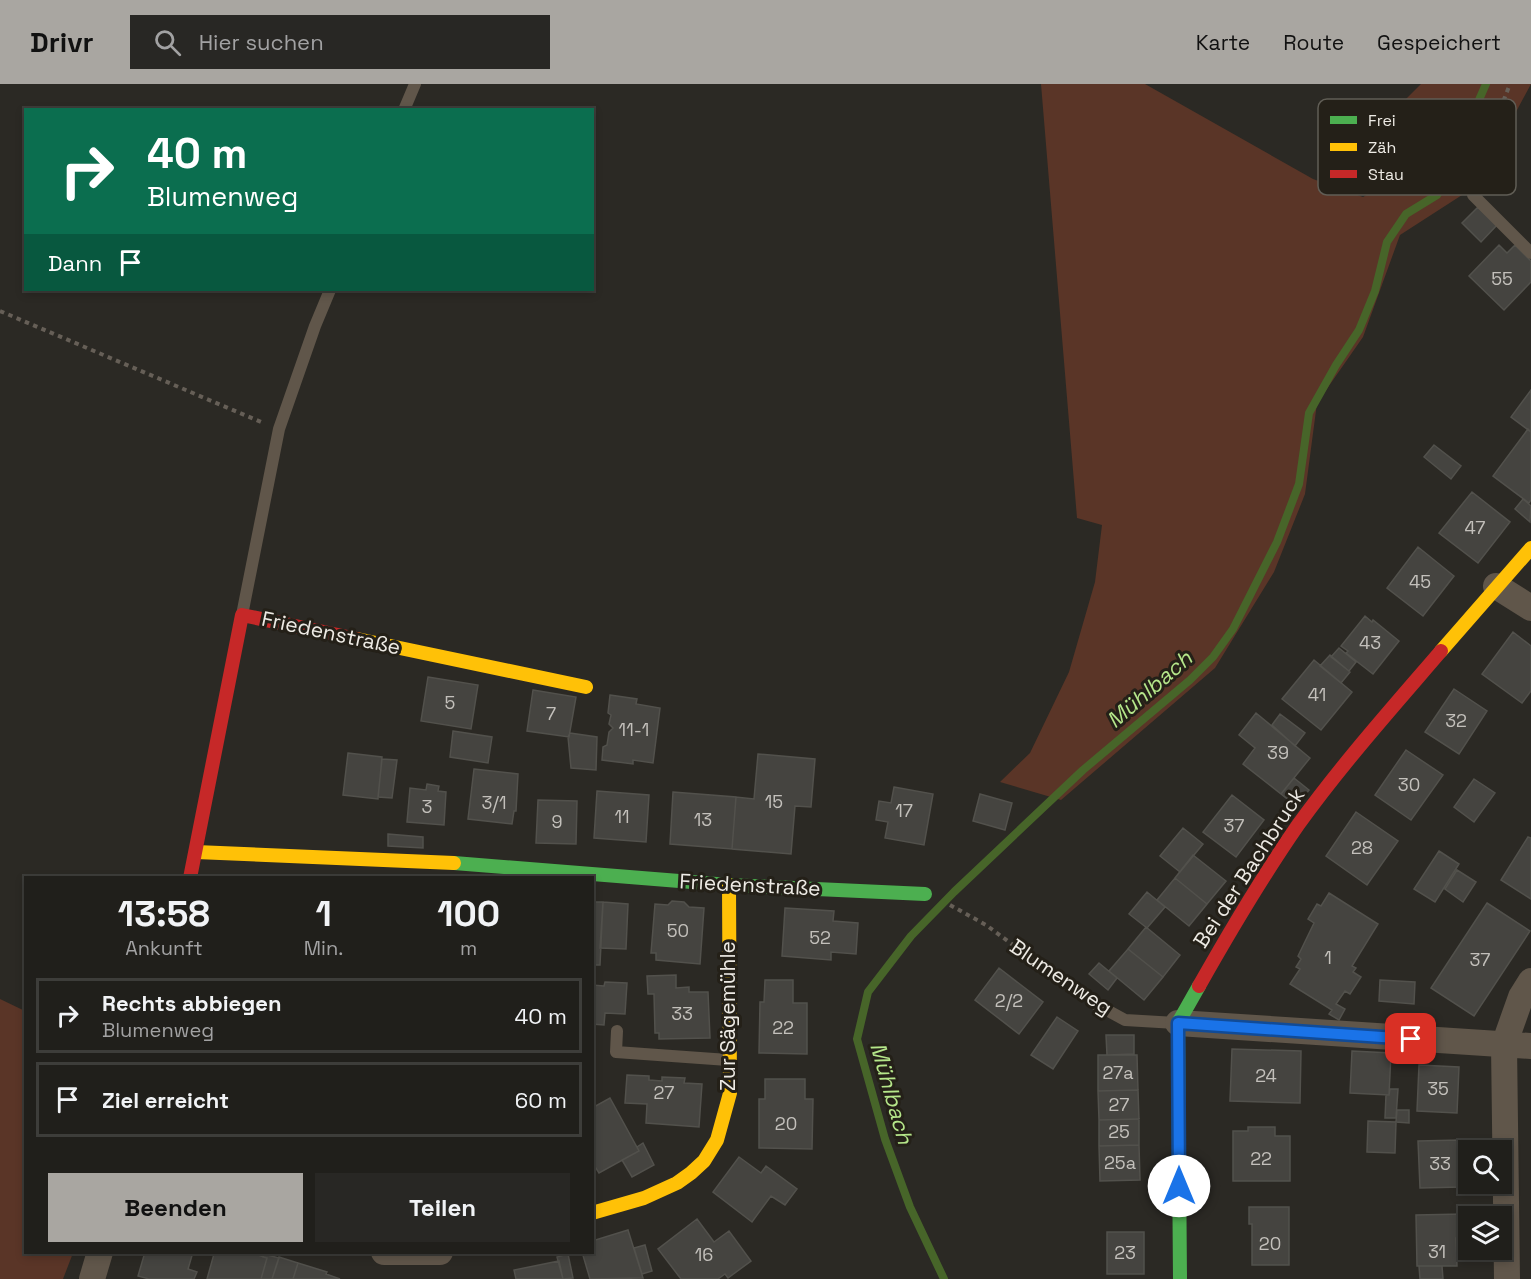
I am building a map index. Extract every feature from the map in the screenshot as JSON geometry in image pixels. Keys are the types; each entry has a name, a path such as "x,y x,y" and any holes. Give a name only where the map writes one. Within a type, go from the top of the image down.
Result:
{"street":[{"name":"Bei der Bachbruck","path":"1178,1023 1245,905 1298,826 1355,751 1531,548"},
{"path":"1496,586 1531,608"},
{"name":"Friedenstraße","path":"190,876 242,615 586,687"},
{"name":"Friedenstraße","path":"196,852 562,876"},
{"name":"Friedenstraße","path":"594,878 925,894"},
{"name":"Zur Sägemühle","path":"594,1211 670,1188 695,1170 713,1147 730,1093 729,885"},
{"path":"1507,1279 1504,1045 1521,997 1531,981"},
{"path":"1178,1023 1180,1279"},
{"name":"Blumenweg","path":"1178,1023 1531,1046"},
{"path":"92,1279 99,1254"}],"lane":[{"path":"406,108 415,84"},
{"path":"1473,195 1531,253"},
{"path":"242,615 279,429 330,291"},
{"name":"Blumenweg","path":"1092,1002 1125,1020 1178,1023"},
{"path":"617,1031 616,1052 730,1060"}],"path":[{"path":"1503,99 1509,84"},
{"path":"0,311 279,429"},
{"name":"Blumenweg","path":"958,909 986,925 1092,1002"}],"shaded area":[{"path":"1041,84 1145,84 1318,181 1318,195 1363,197 1367,195 1462,195 1400,235 1363,337 1317,403 1305,494 1274,572 1215,668 1061,800 1000,782 1030,753 1069,672 1095,582 1102,525 1077,518"},
{"path":"1421,84 1531,84 1516,112 1516,99 1406,99"},
{"path":"0,999 24,1011 24,1254 73,1254 63,1279 0,1279"}],"building":[{"path":"1478,207 1497,225 1481,242 1462,223"},
{"path":"1499,245 1507,253 1515,245 1531,261 1531,282 1504,310 1469,276"},
{"path":"1531,390 1531,432 1511,417"},
{"path":"1528,429 1531,432 1531,500 1529,503 1493,476"},
{"path":"1434,445 1461,466 1451,479 1424,457"},
{"path":"1472,492 1510,522 1478,563 1439,533"},
{"path":"1523,499 1531,506 1530,522 1515,509"},
{"path":"1418,547 1454,576 1423,616 1387,588"},
{"path":"1365,616 1399,641 1373,674 1346,653 1348,651 1341,646"},
{"path":"1513,632 1531,646 1531,691 1522,703 1482,674"},
{"path":"1339,648 1356,662 1349,671 1331,657"},
{"path":"1330,655 1350,672 1341,683 1320,666"},
{"path":"1314,660 1352,692 1321,730 1282,699"},
{"path":"428,677 478,685 471,729 421,721"},
{"path":"1454,689 1487,711 1459,754 1425,732"},
{"path":"533,690 576,697 569,737 527,731"},
{"path":"610,695 637,699 636,704 660,708 653,763 633,760 633,764 602,760 603,747 607,745 609,732 613,728 609,724 611,715 608,713"},
{"path":"1256,713 1310,758 1281,794 1243,764 1255,748 1239,735"},
{"path":"1280,714 1305,733 1295,746 1272,725"},
{"path":"453,731 492,737 488,763 450,757"},
{"path":"570,733 597,737 596,770 571,768 568,737"},
{"path":"1406,750 1443,775 1411,820 1375,795"},
{"path":"348,753 382,757 378,799 343,795"},
{"path":"758,754 815,759 811,807 795,806 791,854 732,849 736,797 754,799"},
{"path":"382,759 397,760 392,798 378,797"},
{"path":"474,769 518,774 516,811 514,811 512,824 468,819"},
{"path":"1294,778 1309,790 1296,806 1281,794"},
{"path":"1474,779 1495,793 1474,822 1454,807"},
{"path":"427,784 439,786 438,791 446,792 444,825 407,822 410,788 426,790"},
{"path":"894,787 933,794 924,845 885,838 888,822 876,820 879,801 891,803"},
{"path":"597,791 649,795 646,842 594,838"},
{"path":"673,792 736,797 732,849 670,844"},
{"path":"980,794 1012,803 1005,830 973,821"},
{"path":"1232,795 1264,820 1236,857 1203,832"},
{"path":"538,800 577,801 576,844 536,843"},
{"path":"1356,812 1398,841 1367,885 1326,856"},
{"path":"1183,828 1203,844 1180,872 1160,856"},
{"path":"388,834 423,837 423,848 388,846"},
{"path":"1528,837 1531,838 1531,899 1501,880"},
{"path":"1439,851 1459,864 1435,902 1414,889"},
{"path":"1193,855 1226,881 1207,904 1175,878"},
{"path":"1457,870 1476,882 1463,902 1445,889"},
{"path":"1175,878 1207,904 1189,926 1157,900"},
{"path":"1147,892 1165,907 1147,928 1129,914"},
{"path":"1329,893 1378,924 1352,966 1356,968 1353,972 1361,977 1350,994 1345,991 1336,1004 1345,1009 1339,1020 1329,1014 1332,1010 1290,984 1300,969 1296,967 1301,959 1298,956 1314,923 1308,919 1317,904 1321,906"},
{"path":"672,901 684,902 689,907 704,908 700,964 656,960 656,953 651,953 655,904 668,905"},
{"path":"594,902 603,902 600,965 594,965"},
{"path":"603,902 628,904 626,949 600,948"},
{"path":"1487,903 1530,931 1474,1016 1431,988"},
{"path":"785,908 834,911 833,921 858,923 856,954 831,952 831,960 782,956"},
{"path":"1146,927 1180,955 1163,977 1128,949"},
{"path":"1128,949 1163,977 1144,1000 1109,971"},
{"path":"1099,963 1117,978 1108,990 1089,974"},
{"path":"999,968 1043,1002 1019,1034 975,1000"},
{"path":"676,975 676,988 689,987 689,992 708,992 710,1038 659,1039 659,1033 655,1033 654,994 648,994 647,976"},
{"path":"765,980 793,980 793,1003 807,1003 807,1054 759,1053 760,1002 764,1002"},
{"path":"1380,980 1415,982 1414,1004 1379,1001"},
{"path":"605,982 627,983 625,1014 605,1013 604,1025 594,1024 594,985 604,986"},
{"path":"1057,1017 1078,1031 1053,1069 1031,1055"},
{"path":"1106,1035 1134,1035 1134,1054 1107,1055"},
{"path":"1232,1049 1301,1051 1300,1103 1230,1101"},
{"path":"1352,1051 1391,1053 1389,1095 1350,1093"},
{"path":"1098,1055 1137,1055 1138,1090 1098,1091"},
{"path":"1419,1065 1459,1067 1457,1113 1417,1111"},
{"path":"627,1075 649,1076 649,1080 662,1081 662,1077 685,1078 684,1083 702,1084 699,1127 646,1123 647,1104 625,1103"},
{"path":"765,1079 805,1079 805,1099 813,1099 812,1149 759,1148 759,1099 765,1099"},
{"path":"1390,1089 1398,1089 1396,1118 1385,1118 1386,1095 1389,1095"},
{"path":"1138,1090 1139,1119 1099,1120 1098,1091"},
{"path":"610,1098 639,1151 599,1173 594,1165 594,1107"},
{"path":"1397,1110 1409,1110 1409,1123 1396,1122"},
{"path":"1139,1119 1139,1145 1099,1146 1099,1120"},
{"path":"1368,1121 1396,1122 1395,1153 1367,1152"},
{"path":"1248,1127 1275,1127 1275,1136 1290,1136 1290,1181 1233,1181 1233,1131 1248,1131"},
{"path":"1458,1140 1458,1187 1420,1188 1418,1141"},
{"path":"643,1143 654,1165 632,1177 622,1160 639,1151 637,1147"},
{"path":"1139,1145 1140,1180 1100,1181 1099,1146"},
{"path":"739,1157 761,1173 766,1166 797,1189 785,1205 771,1196 752,1222 713,1192"},
{"path":"1249,1207 1289,1207 1289,1265 1252,1265 1252,1224 1249,1224"},
{"path":"1458,1214 1457,1266 1417,1266 1416,1215"},
{"path":"697,1219 714,1242 729,1231 751,1261 728,1278 725,1274 718,1279 681,1279 658,1249"},
{"path":"628,1230 643,1278 590,1279 583,1254 594,1254 594,1240"},
{"path":"1107,1232 1144,1232 1144,1274 1107,1274"},
{"path":"645,1245 652,1271 642,1274 634,1248"},
{"path":"144,1254 192,1254 188,1269 197,1272 194,1279 149,1279 138,1276"},
{"path":"214,1254 255,1254 267,1258 261,1279 207,1279"},
{"path":"264,1254 279,1258 272,1279 261,1279 267,1258 263,1257"},
{"path":"568,1254 573,1278 563,1279 557,1257"},
{"path":"279,1257 298,1263 293,1279 272,1279"},
{"path":"559,1261 563,1279 516,1279 514,1270"},
{"path":"298,1263 327,1272 326,1274 340,1279 293,1279"},
{"path":"1419,1266 1442,1266 1443,1279 1420,1279"}],"waterway":[{"name":"Mühlbach","path":"1479,99 1486,84"},
{"name":"Mühlbach","path":"944,1279 910,1207 885,1139 857,1039 868,992 911,936 954,892 1083,770 1190,680 1213,657 1233,629 1277,542 1299,484 1309,413 1359,330 1375,291 1387,242 1406,214 1437,195"}],"traffic: fast":[{"path":"454,863 729,885 925,894"},
{"path":"1180,1279 1178,1023 1199,986"}],"traffic: slow":[{"path":"1441,651 1531,548"},
{"path":"357,639 586,687"},
{"path":"196,852 454,863"},
{"path":"594,1212 644,1198 677,1183 704,1161 717,1140 730,1093 729,885"}],"traffic: jam":[{"path":"190,876 242,615 357,639"},
{"path":"1199,986 1247,904 1298,825 1350,758 1441,651"}],"route":[{"path":"1179,1186 1178,1023 1411,1039"}]}
